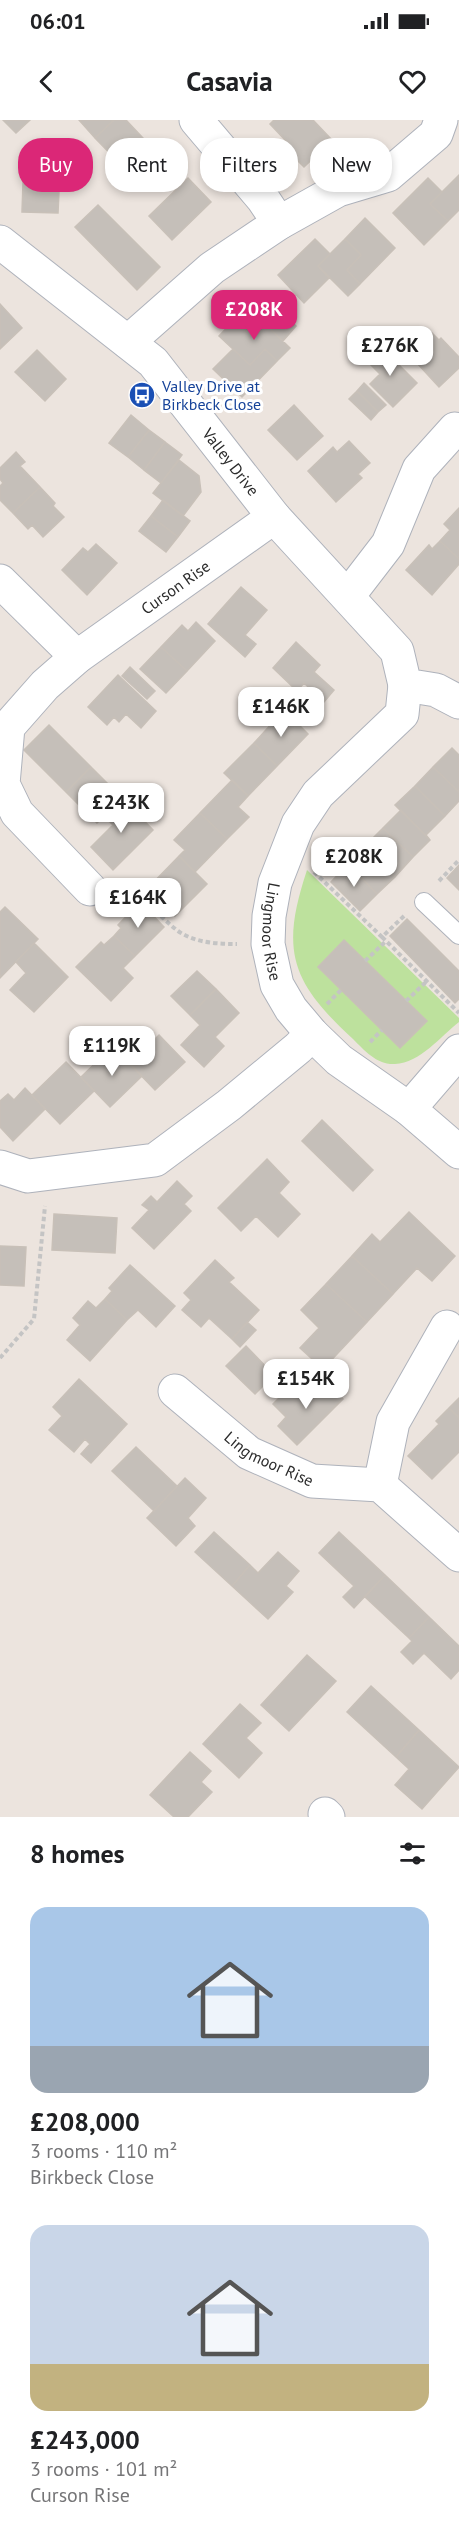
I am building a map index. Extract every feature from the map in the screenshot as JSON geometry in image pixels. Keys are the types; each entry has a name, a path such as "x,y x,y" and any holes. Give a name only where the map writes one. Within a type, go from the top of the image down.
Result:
{"street":[{"path":"196,120 263,199 279,223"},
{"path":"128,342 212,268 279,223 338,190 388,175 436,134 441,120"},
{"name":"Valley Drive","path":"0,242 153,362 274,517 397,651 405,685"},
{"path":"348,596 388,544 419,470 455,429"},
{"name":"Curson Rise","path":"90,889 17,813 3,784 8,727 45,685 77,657 274,517"},
{"path":"0,581 77,657"},
{"path":"405,685 436,690 459,702"},
{"name":"Lingmoor Rise","path":"405,685 402,714 318,794 298,824 275,883 269,916 268,944 277,985 286,1001 312,1034 339,1060 409,1109 459,1152"},
{"path":"0,1167 28,1176 154,1160 230,1105 312,1034"},
{"path":"409,1109 459,1051"},
{"path":"447,1327 393,1422 380,1485 459,1555"},
{"name":"Lingmoor Rise","path":"175,1391 249,1453 312,1481 380,1485"}],"lane":[{"path":"424,902 459,935"}],"path":[{"path":"437,883 459,860"},
{"path":"312,871 459,1013"},
{"path":"90,889 120,880 132,887 180,932 213,944 247,944"},
{"path":"365,961 405,914"},
{"path":"406,1001 427,981"},
{"path":"0,1358 34,1319 48,1174"}],"green space":[{"path":"307,870 459,1018 459,1022 430,1048 413,1059 389,1064 372,1056 332,1019 304,982 293,944 294,923"}],"building":[{"path":"3,120 30,120 16,133"},
{"path":"79,120 114,120 95,138"},
{"path":"114,120 126,120 143,138 105,138 105,148 95,138"},
{"path":"274,120 313,120 330,138 310,138 310,161 304,167 298,161 298,138 283,138 270,124"},
{"path":"459,175 459,210 448,221 430,204"},
{"path":"188,178 211,202 172,240 149,216 174,192 188,192"},
{"path":"428,178 442,192 430,204 448,221 424,245 393,213"},
{"path":"23,192 59,192 58,213 22,212"},
{"path":"98,205 160,267 137,290 75,227"},
{"path":"365,218 395,248 360,284 347,270 361,255 345,239"},
{"path":"315,239 330,254 318,266 329,278 304,303 278,275"},
{"path":"345,239 361,255 347,270 360,284 348,296 318,266"},
{"path":"261,292 296,326 283,341 260,319 248,332 235,319"},
{"path":"0,304 22,328 0,349"},
{"path":"235,319 248,332 260,319 290,348 277,361 265,349 250,365 219,336"},
{"path":"431,332 439,340 441,338 459,357 459,368 439,387 416,362 427,352 418,343"},
{"path":"379,345 417,383 393,407 370,384 380,374 365,359"},
{"path":"233,349 250,365 265,349 277,361 242,397 213,369"},
{"path":"37,350 66,379 45,401 15,372"},
{"path":"364,383 386,405 378,412 357,391"},
{"path":"357,391 378,412 371,420 349,399"},
{"path":"294,405 323,436 297,460 268,430"},
{"path":"131,415 149,430 128,457 109,443"},
{"path":"149,430 165,442 144,470 128,457"},
{"path":"349,441 370,463 358,474 362,478 336,502 308,471 333,447 337,452"},
{"path":"165,442 182,455 161,483 144,470"},
{"path":"16,452 25,462 20,466 40,487 13,513 0,500 0,486 3,483 0,479 0,468"},
{"path":"179,460 199,476 201,492 183,516 153,493"},
{"path":"40,487 64,517 43,537 32,525 28,529 13,513"},
{"path":"163,500 190,521 178,537 151,516"},
{"path":"459,508 459,559 440,541 450,530 444,524"},
{"path":"151,516 178,537 166,552 139,531"},
{"path":"440,541 459,559 459,564 432,595 406,570 429,545 432,549"},
{"path":"96,544 117,563 87,595 62,570 83,548 88,552"},
{"path":"241,587 267,610 245,635 256,644 245,657 208,624"},
{"path":"196,622 215,641 187,671 161,647 182,625 188,631"},
{"path":"296,642 320,665 314,672 334,690 324,702 304,683 297,691 273,668"},
{"path":"161,647 187,671 166,693 140,669"},
{"path":"130,667 155,691 147,699 122,676"},
{"path":"118,675 156,711 141,728 126,714 119,722 114,717 107,725 88,707"},
{"path":"284,710 308,734 277,766 254,743"},
{"path":"49,725 91,767 66,792 24,750"},
{"path":"254,743 277,766 248,796 224,773"},
{"path":"452,748 459,755 459,792 433,767"},
{"path":"91,767 122,798 97,823 66,792"},
{"path":"433,767 459,792 459,801 445,816 415,786"},
{"path":"232,780 248,796 238,807 249,817 227,839 200,813"},
{"path":"415,786 445,816 426,835 430,840 395,805"},
{"path":"122,798 153,830 113,870 91,847 113,825 104,816"},
{"path":"401,810 430,840 413,857 383,828"},
{"path":"200,813 227,839 195,872 179,856 185,850 174,840"},
{"path":"383,828 413,857 395,877 364,847"},
{"path":"364,847 395,877 377,894 348,864"},
{"path":"179,856 207,884 175,916 147,889"},
{"path":"348,864 377,894 360,911 331,882"},
{"path":"459,865 459,890 447,878"},
{"path":"140,902 164,927 135,956 114,936 121,928 118,925"},
{"path":"5,907 38,939 0,978 0,912"},
{"path":"407,919 459,971 459,999 455,1003 390,936"},
{"path":"114,936 135,956 123,968 133,978 111,1001 76,967 101,942 104,945"},
{"path":"344,940 427,1021 400,1048 318,967"},
{"path":"34,943 68,977 34,1012 10,990 26,973 16,962"},
{"path":"197,971 216,989 190,1015 171,996"},
{"path":"216,989 239,1013 215,1037 224,1046 204,1067 181,1045 200,1025 190,1015"},
{"path":"159,1035 185,1062 155,1090 130,1064"},
{"path":"113,1046 142,1076 110,1107 81,1077"},
{"path":"66,1062 94,1091 60,1124 32,1095"},
{"path":"25,1088 45,1109 13,1141 0,1127 0,1101 8,1094 14,1100"},
{"path":"322,1120 373,1170 353,1191 302,1141"},
{"path":"267,1159 289,1182 279,1193 300,1214 278,1237 256,1216 241,1231 218,1208"},
{"path":"177,1181 192,1196 184,1204 191,1211 154,1249 132,1228 149,1210 142,1205 151,1196 157,1202"},
{"path":"409,1212 455,1256 432,1281 417,1268 393,1294 352,1256 372,1234 380,1242"},
{"path":"54,1214 117,1218 115,1253 52,1250"},
{"path":"0,1246 26,1247 24,1286 0,1285"},
{"path":"352,1256 393,1294 367,1322 326,1284"},
{"path":"215,1260 234,1278 229,1282 259,1310 232,1339 209,1318 201,1327 182,1310 191,1300 184,1293"},
{"path":"130,1265 175,1306 156,1327 138,1310 127,1320 105,1299 112,1291 109,1288"},
{"path":"326,1284 367,1322 323,1369 300,1348 319,1328 301,1310"},
{"path":"105,1299 127,1320 90,1361 67,1340 80,1325 73,1318 88,1301 96,1308"},
{"path":"247,1322 256,1330 240,1347 232,1339"},
{"path":"246,1346 274,1375 255,1394 226,1366"},
{"path":"79,1379 127,1424 91,1463 81,1454 90,1444 85,1439 74,1452 49,1430 62,1416 53,1407"},
{"path":"323,1380 343,1399 297,1445 278,1426 286,1417 273,1404 293,1384 306,1397"},
{"path":"459,1398 459,1418 449,1408"},
{"path":"449,1408 459,1418 459,1452 432,1479 408,1456 439,1424 436,1421"},
{"path":"136,1447 177,1486 154,1511 112,1471"},
{"path":"185,1478 206,1498 188,1518 195,1526 176,1546 147,1518"},
{"path":"214,1532 250,1565 232,1586 195,1552"},
{"path":"339,1532 385,1575 354,1608 343,1597 354,1586 319,1553"},
{"path":"278,1552 299,1571 286,1586 293,1592 268,1619 232,1586 250,1565 258,1573"},
{"path":"385,1575 429,1617 409,1638 365,1597"},
{"path":"429,1617 459,1646 459,1670 451,1679 424,1653 413,1664 401,1652 412,1641 409,1638"},
{"path":"307,1655 336,1681 289,1731 261,1705"},
{"path":"371,1686 419,1730 396,1757 347,1712"},
{"path":"240,1704 261,1723 246,1738 262,1753 239,1778 203,1744"},
{"path":"419,1730 459,1767 422,1809 395,1785 409,1769 396,1757"},
{"path":"190,1752 211,1771 201,1782 212,1792 188,1817 174,1817 150,1795"}],"place":[{"name":"Valley Drive at Birkbeck Close","path":"142,395"}]}
